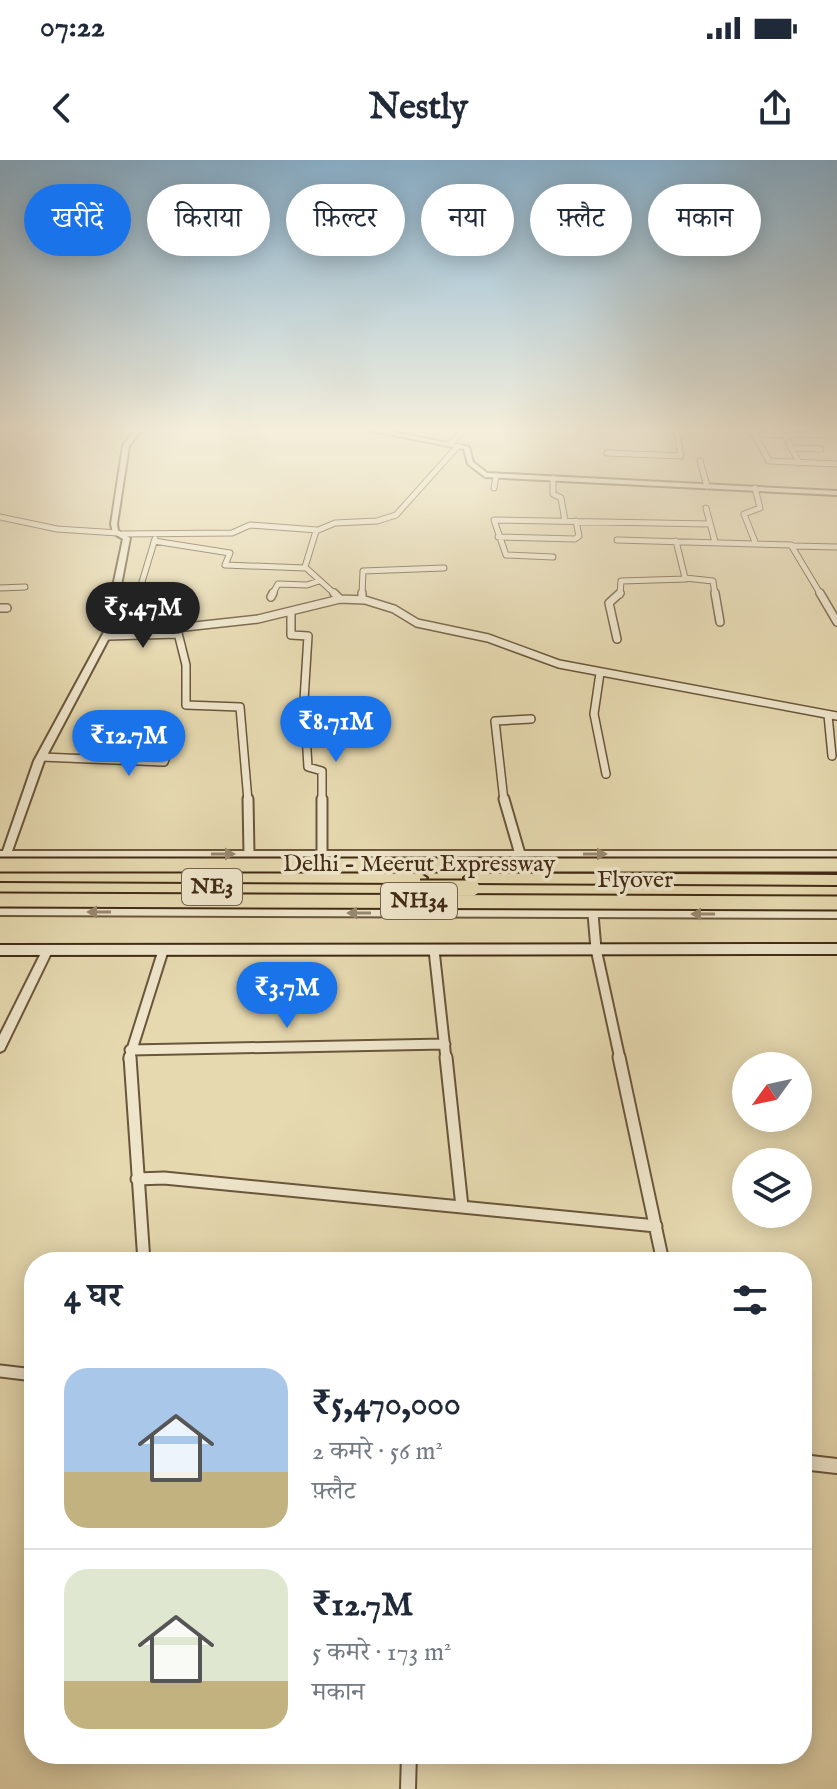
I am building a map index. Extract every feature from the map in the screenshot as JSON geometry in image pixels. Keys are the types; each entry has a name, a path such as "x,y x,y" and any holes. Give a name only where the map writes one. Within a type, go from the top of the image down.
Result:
{"highway":[{"name":"Flyover","path":"2,875 837,865"},
{"name":"Flyover","path":"2,875 837,903"},
{"name":"Delhi - Meerut Expressway","path":"2,875 420,883 837,880"},
{"name":"Delhi - Meerut Expressway","path":"471,883 837,889"}],"main road":[{"path":"0,950 837,949"}],"street":[{"path":"117,506 114,524 120,534 127,538 116,587 115,619 41,757 2,875 249,854 837,855"},
{"path":"0,517 57,529 120,534 232,533 249,525 317,530 331,523 383,519 397,514 404,506"},
{"path":"562,506 565,521"},
{"path":"755,542 744,514 760,506"},
{"path":"706,508 715,542"},
{"path":"553,557 506,555 498,537 496,519 710,524"},
{"path":"498,537 577,539 576,521"},
{"path":"650,522 655,540"},
{"path":"305,568 311,540 317,530"},
{"path":"136,602 159,532"},
{"path":"617,540 837,547"},
{"path":"154,541 230,553 225,565 305,568 340,599"},
{"path":"676,541 686,579"},
{"path":"793,546 837,622"},
{"path":"362,600 363,571 444,568"},
{"path":"617,639 609,603 620,596 621,581 713,580 720,622"},
{"path":"271,597 278,584 307,585 319,581"},
{"path":"0,588 25,587"},
{"path":"185,591 177,631 186,665 187,707 240,707 248,772 249,854"},
{"path":"108,636 177,631 323,606 340,599 362,600 394,609 417,623 488,638 536,657 600,673 718,691 833,715 832,756"},
{"path":"291,612 291,635 308,635 305,710 308,767 322,771 322,855"},
{"path":"600,673 594,714 606,774"},
{"path":"520,854 505,808 495,721 499,718 531,719"},
{"path":"41,757 161,763 167,761 176,732"},
{"path":"435,854 435,913"},
{"path":"458,854 460,913"},
{"path":"0,911 837,914"},
{"path":"593,914 596,949 661,1252"},
{"path":"0,1047 48,949"},
{"path":"434,950 462,1207"},
{"path":"143,1252 129,1080 130,1050 163,951"},
{"path":"130,1050 445,1044"},
{"path":"137,1179 164,1178 656,1226"},
{"path":"0,1371 24,1374"},
{"path":"812,1463 837,1466"},
{"path":"408,1789 409,1764"}]}
